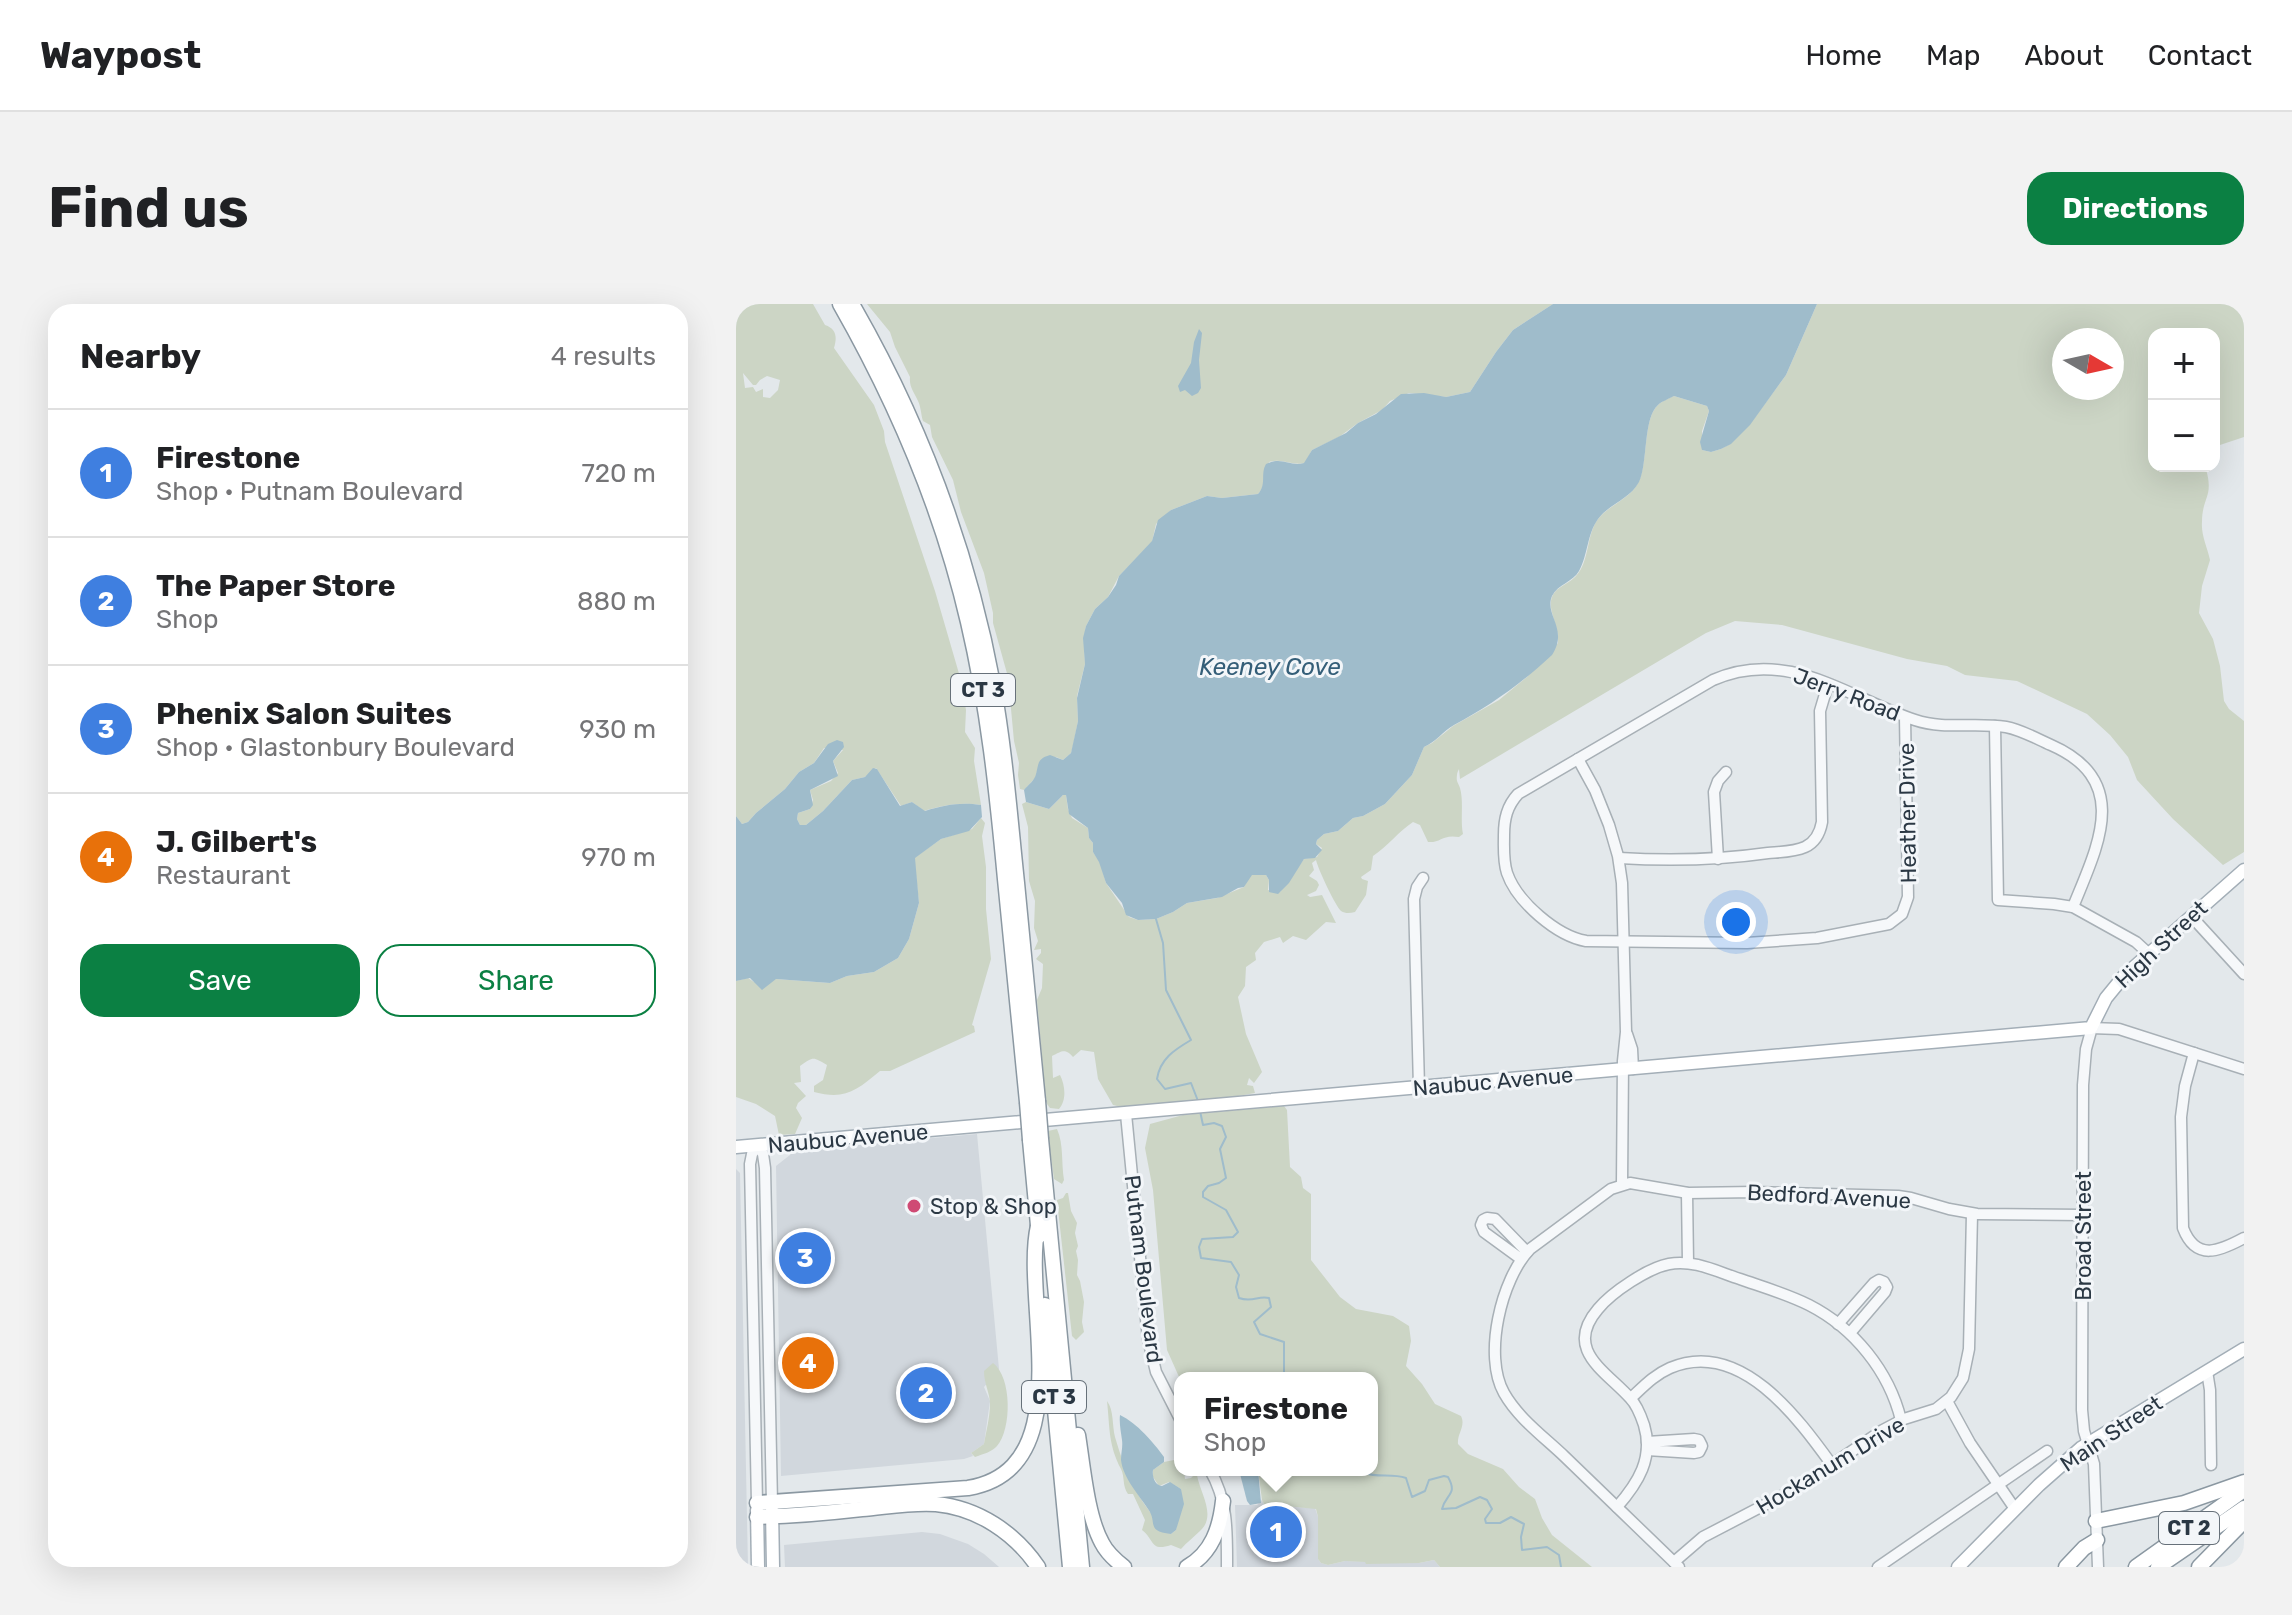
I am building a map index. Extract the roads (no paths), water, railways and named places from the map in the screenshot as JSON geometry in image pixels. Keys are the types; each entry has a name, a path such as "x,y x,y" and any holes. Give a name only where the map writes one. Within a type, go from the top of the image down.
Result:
{"highway":[{"name":"CT 3","path":"840,304 884,386 941,527 968,622 984,699 1062,1355 1082,1567"},
{"name":"CT 3","path":"852,304 924,448 955,535 981,628 996,704 1007,786 1032,1102"},
{"name":"CT 3","path":"1036,1140 1038,1226 1070,1567"},
{"path":"764,1510 968,1488 988,1483 1008,1469 1022,1453 1030,1436 1039,1397 1035,1263 1038,1226"},
{"path":"1062,1355 1070,1374 1095,1526 1105,1549 1124,1567"},
{"path":"2096,1521 2184,1503 2244,1482"},
{"name":"CT 2","path":"2136,1567 2244,1490"},
{"path":"1187,1567 1201,1557 1212,1543 1223,1501"},
{"path":"764,1510 915,1504 945,1506 972,1513 993,1524 1019,1544 1038,1567"},
{"name":"CT 2","path":"2158,1567 2244,1508"},
{"path":"2199,1567 2244,1521"},
{"path":"2066,1567 2084,1548 2097,1540"}],"main road":[{"name":"High Street","path":"2091,1028 2113,988 2148,953 2244,870"},
{"name":"Naubuc Avenue","path":"736,1147 2091,1028"},
{"name":"Main Street","path":"1958,1567 2053,1472 2087,1444 2244,1349"},
{"path":"758,1567 764,1510"},
{"path":"764,1510 773,1567"}],"street":[{"name":"Jerry Road","path":"1625,942 1586,941 1561,932 1518,894 1505,865 1504,826 1511,803 1521,792 1704,684 1750,669 1776,668 1798,673 1905,717 1937,726 2012,728 2068,753 2087,770 2097,787 2102,809 2102,830 2073,907"},
{"path":"1619,858 1718,859 1799,849 1809,845 1816,838 1822,820 1820,711 1828,684"},
{"name":"Heather Drive","path":"1625,942 1786,941 1881,926 1897,919 1904,910 1908,895 1905,717"},
{"path":"1995,726 1998,900 2073,907 2136,942 2148,953"},
{"path":"1578,759 1603,808 1619,858 1623,891 1626,1032 1632,1049 1628,1070 1622,1184 1611,1189 1524,1255 1507,1286 1496,1337 1495,1360 1501,1386 1518,1412 1677,1564"},
{"path":"1718,859 1714,794 1716,783 1726,772"},
{"path":"1419,1087 1414,899 1423,878"},
{"path":"2191,916 2244,974"},
{"name":"Naubuc Avenue","path":"2091,1028 2119,1029 2244,1069"},
{"name":"Broad Street","path":"2091,1028 2083,1075 2082,1410 2084,1431 2094,1464 2098,1567"},
{"path":"2194,1053 2181,1117 2183,1228 2191,1243 2206,1251 2221,1250 2244,1238"},
{"name":"Putnam Boulevard","path":"1126,1114 1148,1339 1162,1386 1174,1408"},
{"path":"758,1145 765,1168 768,1317 764,1510 752,1303 750,1164 758,1145"},
{"name":"Bedford Avenue","path":"1622,1184 1687,1193 1898,1196 1972,1214 2083,1215"},
{"path":"1687,1193 1688,1263"},
{"path":"1972,1214 1969,1356 1961,1383 1947,1401 1967,1438 2015,1509"},
{"path":"1617,1507 1641,1476 1647,1446 1640,1415 1631,1398 1589,1357 1585,1341 1588,1325 1602,1304 1646,1273 1668,1264 1688,1263 1707,1268 1815,1308 1850,1333 1880,1371 1893,1394 1901,1420"},
{"path":"1838,1324 1874,1283 1879,1280 1884,1282 1887,1287 1885,1292 1850,1333"},
{"path":"752,1303 767,1303"},
{"path":"753,1317 768,1317"},
{"path":"1631,1398 1654,1377 1679,1365 1697,1362 1725,1367 1756,1381 1783,1402 1832,1465"},
{"path":"2207,1371 2211,1465"},
{"name":"Hockanum Drive","path":"1677,1564 1703,1537 1783,1496 1874,1435 1947,1401"},
{"path":"1878,1567 2047,1451"},
{"path":"1213,1476 1223,1501 1227,1567"}],"water":[{"name":"Keeney Cove","path":"1553,304 1817,304 1786,375 1750,425 1731,444 1711,452 1702,450 1700,442 1709,411 1707,406 1674,396 1658,405 1650,420 1639,482 1598,519 1579,571 1552,596 1551,610 1558,637 1552,655 1505,693 1424,747 1412,775 1385,804 1353,818 1338,831 1324,834 1316,844 1322,850 1315,858 1304,859 1278,894 1269,892 1266,875 1252,875 1244,887 1222,897 1187,903 1156,919 1138,920 1126,915 1122,903 1106,883 1093,852 1088,828 1069,814 1066,795 1049,809 1026,802 1024,790 1034,778 1043,758 1050,755 1063,760 1071,753 1078,721 1077,698 1085,664 1083,638 1095,609 1108,597 1119,576 1152,541 1158,520 1171,510 1207,496 1222,498 1258,494 1266,464 1277,461 1304,463 1312,450 1346,433 1401,394 1424,393 1446,397 1470,392 1513,330"},
{"path":"1199,329 1202,333 1199,360 1201,388 1192,396 1185,390 1180,392 1178,386 1191,363"},
{"path":"837,740 843,742 844,747 833,761 838,776 810,790 813,805 798,813 800,825 806,825 852,780 865,777 873,768 877,769 900,806 912,802 925,811 953,805 981,805 982,817 969,831 941,839 915,858 919,903 909,939 898,958 874,972 847,976 830,983 776,979 762,990 750,978 736,981 736,816 742,824 748,822 799,772 814,763 828,744"},
{"path":"1120,1415 1139,1428 1164,1457 1164,1462 1153,1470 1156,1482 1162,1486 1170,1482 1181,1489 1184,1504 1176,1530 1171,1534 1155,1528 1151,1514 1125,1473 1121,1460"},
{"path":"1241,1476 1259,1476 1261,1503 1250,1505"}],"waterway":[{"path":"1156,919 1163,943 1166,990 1191,1040 1165,1061 1157,1079 1165,1089 1191,1083 1198,1101"},
{"path":"1200,1111 1203,1125 1214,1123 1222,1126 1226,1137 1220,1149 1226,1178 1208,1186 1203,1197 1226,1210 1238,1232 1233,1237 1202,1239 1199,1247 1201,1258 1231,1262 1239,1275 1236,1287 1239,1298 1269,1298 1271,1307 1254,1322 1260,1334 1284,1342 1284,1372"},
{"path":"1378,1475 1406,1478 1412,1497 1425,1491 1429,1480 1448,1477 1452,1491 1442,1509 1456,1508 1480,1497 1487,1500 1492,1509 1485,1519 1486,1523 1500,1523 1511,1517 1524,1524 1522,1550 1547,1547 1559,1555 1561,1567"}],"place":[{"name":"Stop & Shop","path":"914,1206"},
{"name":"Phenix Salon Suites","path":"805,1258"},
{"name":"J. Gilbert's","path":"808,1363"},
{"name":"The Paper Store","path":"926,1393"},
{"name":"Firestone","path":"1276,1532"}]}
